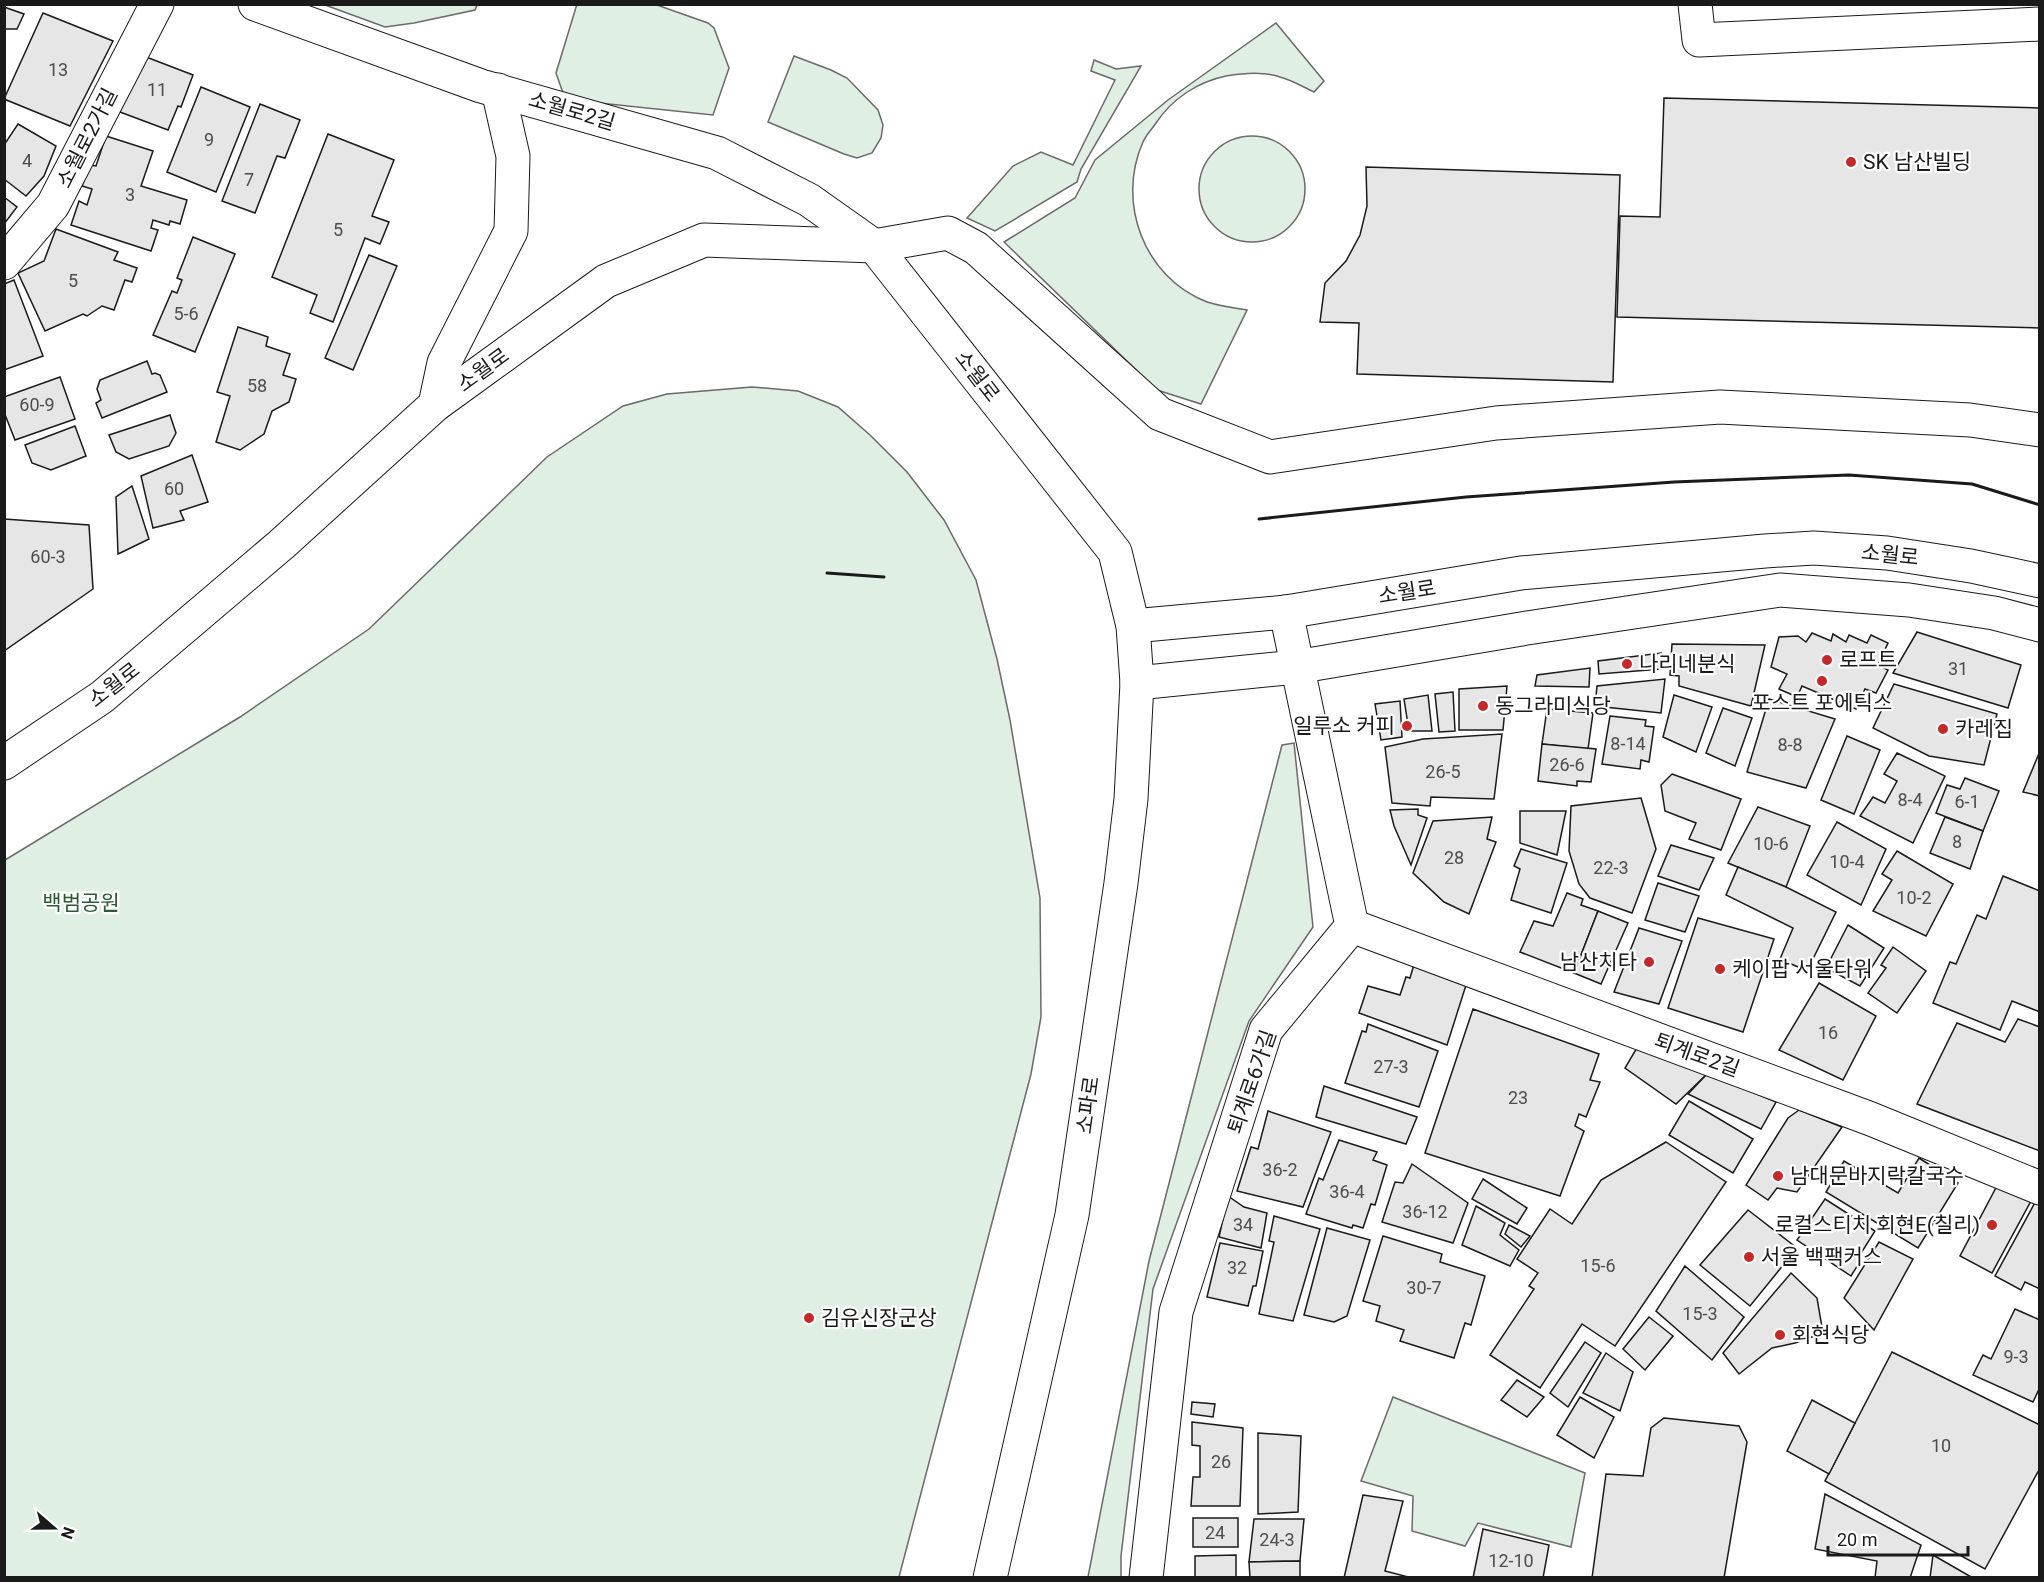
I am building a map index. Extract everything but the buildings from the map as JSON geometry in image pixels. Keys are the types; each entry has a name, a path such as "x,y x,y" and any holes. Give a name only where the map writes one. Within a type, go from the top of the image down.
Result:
{"main road":[{"name":"소월로2가길","path":"4,263 53,205 157,4"},
{"name":"소월로2길","path":"255,4 481,86 717,153 809,200 874,246"},
{"path":"1695,4 1699,40 2040,24"},
{"path":"435,405 444,363 511,231 513,156 498,90"},
{"path":"874,246 948,233 976,248 1160,414 1270,457 1496,423 1720,407 1970,420 2040,430"},
{"name":"소월로","path":"4,763 102,697 282,544 428,414 435,405 606,281 704,240 874,246 1115,552 1133,626 1286,612 1521,573 1814,548 1887,553 1971,566 2040,581"},
{"name":"소월로","path":"1137,683 1296,667 1527,628 1779,591 1909,600 1994,613 2040,625"},
{"path":"1286,612 1352,926"},
{"name":"소파로","path":"990,1578 1072,1215 1121,883 1131,799 1137,683 1133,626"},
{"name":"퇴계로2길","path":"1352,926 1871,1119 2040,1188"},
{"name":"퇴계로6가길","path":"1146,1578 1176,1312 1266,1030 1352,926"}],"green space":[{"path":"477,4 475,10 385,27 325,5"},
{"path":"577,4 657,5 708,23 714,28 729,68 713,115 571,100 563,93 556,73"},
{"path":"1276,23 1324,81 1314,92 1284,78 1260,73 1226,76 1205,82 1186,93 1162,114 1144,139 1135,165 1133,189 1135,213 1141,236 1152,257 1185,291 1207,302 1247,310 1201,404 1157,390 1004,242 1075,198 1095,160 1168,100"},
{"path":"794,56 847,78 878,110 883,125 881,138 872,153 857,158 768,122"},
{"path":"1094,60 1116,69 1141,66 1081,169 1077,182 995,231 967,218 1013,166 1041,152 1073,165 1115,80 1091,71"},
{"path":"1252,136 1272,140 1289,152 1301,169 1305,189 1301,209 1289,226 1272,238 1252,242 1232,238 1215,226 1203,209 1199,189 1203,169 1215,152 1232,140"},
{"name":"백범공원","path":"752,387 798,391 838,407 907,472 944,520 976,580 997,659 1010,720 1040,898 1041,1017 1031,1074 899,1577 5,1577 5,860 240,717 369,629 547,457 623,406 667,394"},
{"path":"1294,743 1313,927 1249,1021 1153,1289 1121,1556 1121,1577 1088,1577 1149,1261 1282,745"},
{"path":"1393,1397 1585,1473 1571,1547 1478,1523 1465,1546 1412,1531 1413,1496 1361,1481"}],"wall":[{"path":"1259,519 1466,497 1674,482 1849,475 1972,484 2040,505"},
{"path":"827,573 884,577"}],"place":[{"name":"SK 남산빌딩","path":"1851,162"},
{"name":"로프트","path":"1827,660"},
{"name":"나리네분식","path":"1627,664"},
{"name":"포스트 포에틱스","path":"1822,681"},
{"name":"동그라미식당","path":"1483,706"},
{"name":"일루소 커피","path":"1407,726"},
{"name":"카레집","path":"1943,729"},
{"name":"남산치타","path":"1649,962"},
{"name":"케이팝 서울타워","path":"1720,969"},
{"name":"남대문바지락칼국수","path":"1778,1176"},
{"name":"로컬스티치 회현E(칠리)","path":"1992,1225"},
{"name":"서울 백팩커스","path":"1749,1257"},
{"name":"김유신장군상","path":"809,1318"},
{"name":"회현식당","path":"1780,1335"}]}
